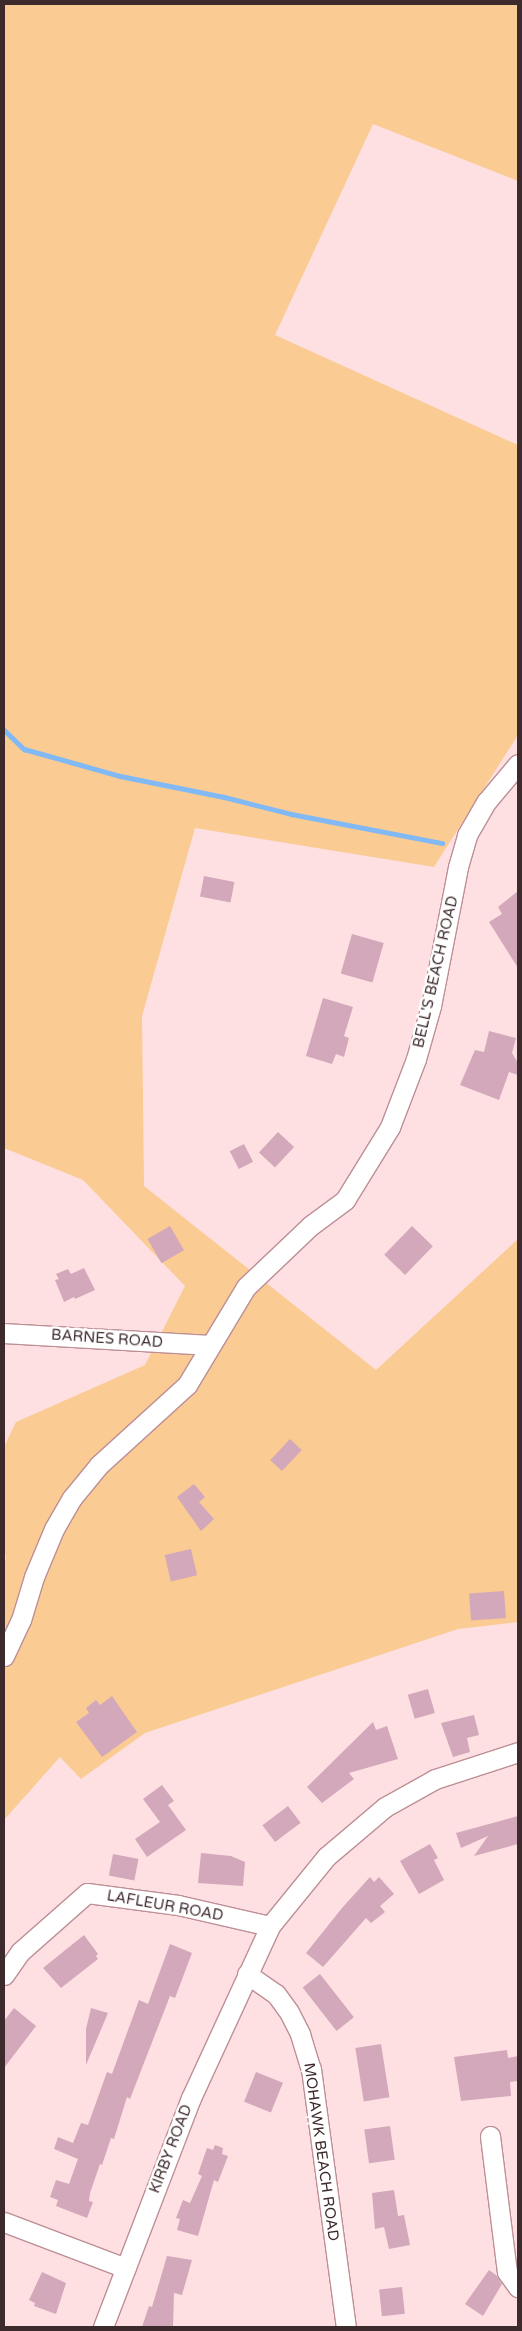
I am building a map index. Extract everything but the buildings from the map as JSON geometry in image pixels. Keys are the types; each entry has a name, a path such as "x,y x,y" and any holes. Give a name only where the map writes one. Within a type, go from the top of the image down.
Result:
{"street":[{"name":"BELL'S BEACH ROAD","path":"4,1656 21,1620 34,1577 54,1530 72,1498 99,1465 164,1408 187,1384 246,1287 310,1226 346,1200 390,1127 416,1059 431,1006 458,867 467,835 487,801 518,764"},
{"name":"BARNES ROAD","path":"4,1333 210,1345"},
{"path":"247,1974 270,1926 326,1856 385,1807 435,1779 518,1752"},
{"name":"LAFLEUR ROAD","path":"4,1975 20,1952 87,1893 115,1895 178,1905 270,1926"},
{"name":"KIRBY ROAD","path":"102,2327 191,2098 247,1974"},
{"name":"MOHAWK BEACH ROAD","path":"247,1974 276,1994 289,2012 300,2034 311,2069 346,2327"},
{"path":"490,2136 507,2272 518,2287"},
{"path":"4,2222 126,2268"}],"shaded area":[{"path":"4,4 518,4 518,181 373,124 275,335 518,445 518,735 434,867 195,828 142,1016 144,1186 376,1370 518,1239 518,1622 458,1629 145,1733 81,1779 60,1757 4,1820 4,1567 6,1557 4,1549 4,1447 16,1422 145,1365 185,1286 83,1180 4,1148"}],"waterway":[{"path":"4,730 24,749 120,776 224,797 291,814 442,843"}]}
